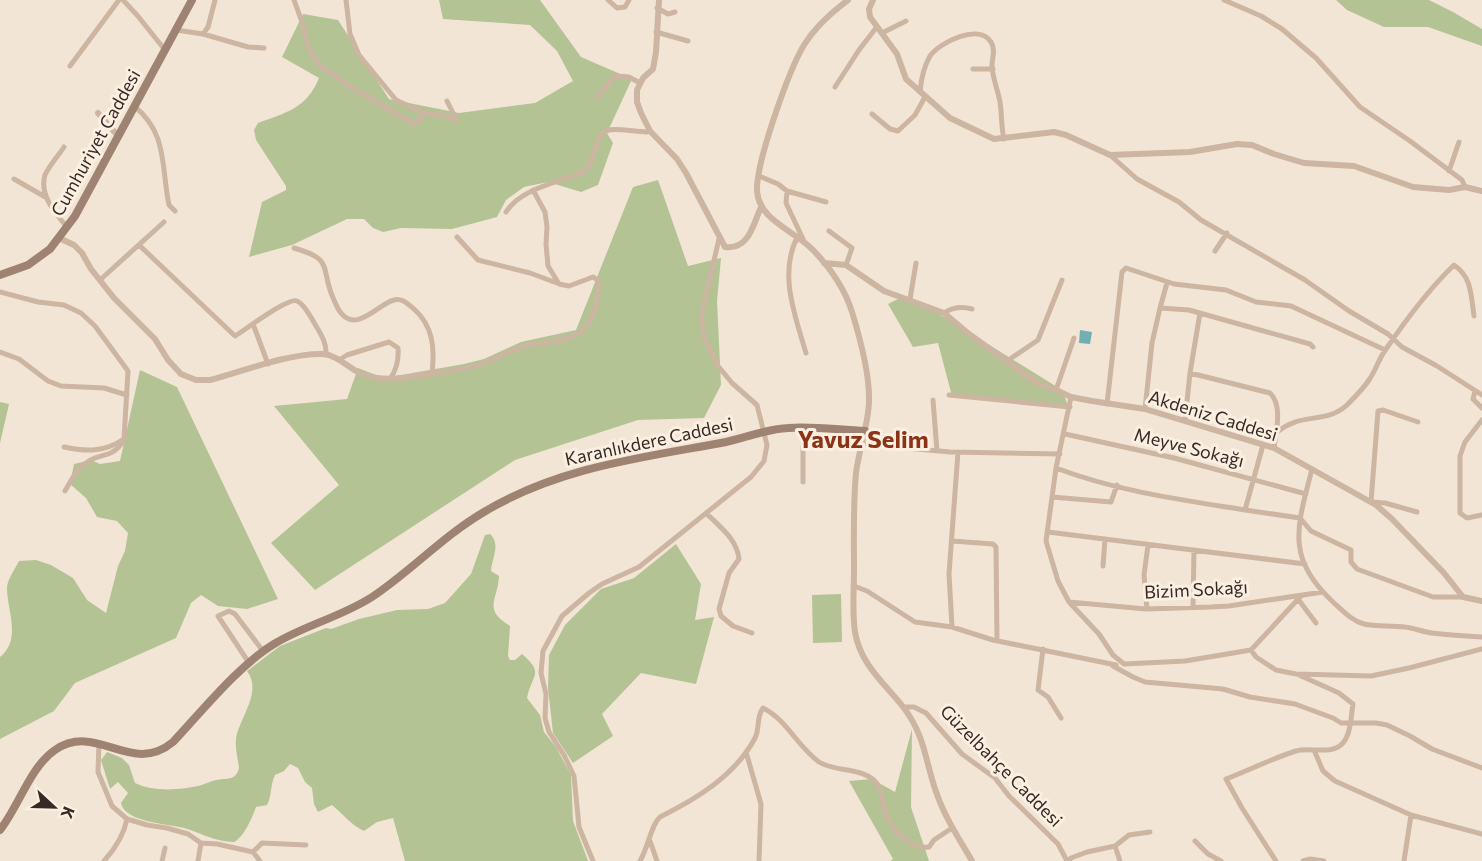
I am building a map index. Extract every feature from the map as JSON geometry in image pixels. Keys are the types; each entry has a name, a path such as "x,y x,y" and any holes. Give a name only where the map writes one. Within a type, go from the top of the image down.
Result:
{"main road":[{"name":"Cumhuriyet Caddesi","path":"0,275 28,265 50,249 75,216 192,0"},
{"name":"Karanlıkdere Caddesi","path":"0,830 46,757 56,750 73,742 99,743 143,755 159,751 173,742 263,651 290,636 340,615 372,597 461,526 485,511 539,484 601,465 732,441 787,428 865,431"}],"street":[{"path":"70,66 121,0 137,15 165,50"},
{"path":"203,34 208,27 215,0"},
{"path":"294,0 309,50 322,67 414,124 421,119 423,113"},
{"path":"346,0 350,34 359,55 396,100 423,113 446,116 457,121 447,101"},
{"path":"608,0 617,8 626,8 629,0"},
{"path":"659,0 653,69 643,78 637,90 640,112 650,131 677,159 725,247 735,248 745,243 760,207"},
{"path":"848,0 820,24 798,57 773,123 759,176 757,194 760,207 772,219 798,236 824,263 842,287 855,324 869,390 868,416 855,486 854,625 858,645 868,665 903,707 921,738 936,794 952,828 972,861"},
{"path":"873,0 869,12 879,31 897,54 906,79 950,118 994,139 1054,132 1110,155 1137,178 1179,201 1201,220 1305,280 1402,347 1444,370 1482,395"},
{"path":"1224,0 1261,16 1282,29 1316,58 1360,107 1462,180 1465,188"},
{"path":"657,8 668,14 675,12"},
{"path":"835,87 859,50 879,31 906,21"},
{"path":"176,30 203,34 248,47 264,48"},
{"path":"656,32 688,41"},
{"path":"872,114 890,129 898,131 915,115 930,56 942,44 954,39 978,35 987,38 993,47 993,69 1004,139"},
{"path":"973,69 993,69"},
{"path":"597,97 615,76 629,77 640,84"},
{"path":"134,106 145,115 157,132 163,153 170,205 175,211"},
{"path":"98,113 118,136"},
{"path":"506,212 512,203 533,190 580,173 588,167 595,155 600,135 609,130 650,131"},
{"path":"1449,171 1459,142"},
{"path":"1110,155 1190,152 1237,144 1252,145 1304,163 1353,166 1413,187 1449,190 1465,188 1482,191"},
{"path":"64,147 46,175 44,186 52,210 67,227"},
{"path":"759,176 778,184 787,191 826,202"},
{"path":"14,178 47,198"},
{"path":"533,190 545,212 548,266 559,284"},
{"path":"787,191 786,203 804,242"},
{"path":"100,280 164,222"},
{"path":"824,263 846,265 852,248 829,231"},
{"path":"1215,251 1227,233"},
{"path":"798,236 792,247 789,276 790,298 806,353"},
{"path":"59,238 74,245 82,253 114,298 155,339 168,360 181,374 196,380 210,380 299,356 326,354 363,375 390,378 450,371 478,365 526,346 575,336 583,330 594,315 599,293 598,280 593,277 569,286 559,284 530,273 478,260 457,237"},
{"path":"593,861 579,827 574,776 549,732 545,718 546,694 541,673 543,651 562,616 602,584 639,567 751,477 764,461 767,445 757,405 732,383 718,366 704,337 701,316 719,239"},
{"path":"139,245 235,336 280,306 292,300 297,301 303,306 326,345 326,354"},
{"path":"294,248 312,253 321,259 326,268 327,285 341,314 350,318 363,319 393,300 405,301 421,315 430,330 434,359 432,372"},
{"path":"910,299 916,263"},
{"name":"Akdeniz Caddesi","path":"846,265 884,291 944,313 1038,383 1071,396 1145,409 1274,448 1371,502 1392,519 1444,573 1463,597"},
{"path":"1276,433 1307,417 1335,415 1348,404 1369,380 1393,339 1437,282 1454,265 1467,279 1474,316"},
{"path":"1107,404 1122,272 1128,268 1167,283 1226,290 1256,302 1290,306 1385,350"},
{"path":"1007,361 1038,340 1062,280"},
{"path":"1145,409 1152,343 1167,283"},
{"path":"0,292 38,302 64,305 81,313 95,326 128,371 124,440 116,452 91,459 78,469 65,491"},
{"path":"944,313 963,307 972,309"},
{"path":"1160,308 1200,313 1310,344 1313,347"},
{"path":"1185,421 1200,313"},
{"path":"254,324 268,364"},
{"path":"1056,390 1074,338"},
{"path":"339,360 347,355 389,342 398,348 399,356 395,372 390,378"},
{"path":"0,352 20,359 48,381 61,386 104,388 127,395"},
{"path":"1190,373 1270,393 1276,398 1274,448"},
{"path":"1475,391 1473,399 1482,408"},
{"path":"949,395 1070,407"},
{"path":"1071,396 1065,434 1056,468 1046,541 1058,581 1069,602 1099,634 1113,655 1124,664"},
{"path":"933,400 937,451"},
{"path":"1417,512 1385,503 1371,502 1378,411 1383,410 1418,422"},
{"path":"1482,420 1465,442 1459,462 1459,510 1467,518 1482,515"},
{"path":"803,482 803,447 806,428"},
{"name":"Meyve Sokağı","path":"1065,434 1174,458 1306,494"},
{"path":"64,447 83,452 114,446 124,440"},
{"path":"861,444 937,451 1060,454"},
{"path":"1245,510 1263,445"},
{"path":"952,627 950,574 958,452"},
{"path":"1056,468 1076,476 1172,498 1300,518 1311,531 1351,550 1351,562 1357,569 1433,597 1463,597 1482,601"},
{"path":"1312,469 1300,518 1301,555 1309,575 1323,592 1349,616 1362,624 1406,627 1429,633 1482,638"},
{"path":"1052,496 1111,502 1117,485"},
{"path":"706,513 738,549 739,559 729,573 719,609 721,616 733,626 752,633"},
{"path":"1048,531 1305,564"},
{"path":"1103,566 1105,539"},
{"path":"952,541 993,544 996,547 997,640"},
{"path":"1147,609 1144,575 1148,545"},
{"path":"1193,606 1194,551"},
{"path":"854,586 867,591 915,622 952,627 997,640 1113,666 1145,682 1223,689 1250,697 1284,701 1350,725 1376,723 1387,725 1432,749 1482,768"},
{"name":"Bizim Sokağı","path":"1069,602 1147,609 1228,606 1299,598 1323,592"},
{"path":"1113,666 1185,661 1251,650 1299,598 1316,623"},
{"path":"249,663 218,616 229,612 235,614 263,651"},
{"path":"1043,649 1038,690 1048,697 1061,718"},
{"path":"1251,650 1256,657 1276,670 1296,674 1371,676 1482,649"},
{"path":"1276,861 1226,778 1298,750 1329,750 1341,746 1346,739 1350,725 1353,704 1330,688 1296,674"},
{"name":"Güzelbahçe Caddesi","path":"903,707 914,708 926,713 962,754 995,778 1009,796 1058,844 1068,861"},
{"path":"640,861 650,841 655,822 708,791 746,752 756,736 759,713 763,708 781,720 809,753 821,763 871,778 879,786 885,812 894,827 910,843 922,848 929,847 934,840 952,828"},
{"path":"99,743 98,772 112,806 127,819 188,834 201,843 253,852 260,861"},
{"path":"1314,750 1323,771 1330,778 1410,815 1482,834"},
{"path":"746,752 761,804 759,861"},
{"path":"1404,861 1410,815"},
{"path":"104,861 125,828 127,819"},
{"path":"1068,861 1087,852 1115,846 1129,835 1150,832"},
{"path":"650,841 657,861"},
{"path":"1195,841 1208,854 1221,861"},
{"path":"198,861 201,843"},
{"path":"253,852 262,843 306,845"},
{"path":"1115,846 1120,861"},
{"path":"162,861 165,848"},
{"path":"1303,861 1324,861"}],"green space":[{"path":"439,0 540,0 581,57 632,79 607,133 613,143 598,185 581,192 548,182 524,187 506,200 497,217 452,229 401,228 383,232 373,228 364,219 347,219 292,245 249,257 262,202 286,190 286,186 256,140 254,130 258,123 287,112 302,103 319,78 282,57 303,14 338,20 389,99 459,113 535,103 573,81 557,51 530,25 443,19"},
{"path":"1336,0 1429,0 1482,29 1482,46 1428,27 1384,27 1347,10"},
{"path":"658,180 688,266 721,258 717,301 721,385 704,418 638,420 515,460 315,590 271,543 339,485 274,406 347,399 358,368 384,378 484,359 521,342 576,330 633,187"},
{"path":"904,296 928,307 1062,390 1068,406 952,396 938,343 913,347 888,304"},
{"path":"140,370 177,387 278,599 247,609 218,606 201,595 191,603 176,638 75,683 54,711 0,739 0,657 7,650 12,633 7,585 19,561 36,560 51,565 73,578 87,600 106,613 118,566 125,551 128,533 117,521 97,517 86,498 70,484 74,464 91,460 100,464 120,461"},
{"path":"0,402 9,404 0,443"},
{"path":"490,534 495,542 491,571 499,576 494,609 501,620 510,626 508,656 510,660 515,660 522,654 535,670 527,698 540,715 544,732 556,747 571,775 573,821 588,861 405,861 393,818 377,822 364,831 351,823 332,805 318,812 314,804 312,788 305,782 298,768 290,764 284,771 275,775 267,805 256,807 244,832 234,842 138,818 124,809 121,803 128,793 118,782 110,789 101,760 107,752 122,758 129,765 135,783 150,788 183,788 233,777 239,768 236,739 251,696 251,679 247,671 280,646 326,628 331,629 359,619 397,610 428,609 445,603 471,574 485,535"},
{"path":"676,544 701,584 695,620 714,617 696,684 641,673 602,714 613,736 573,763 553,733 548,688 549,655 565,625 601,589 634,578"},
{"path":"841,594 842,642 813,643 812,595"},
{"path":"912,729 911,807 929,861 890,861 893,859 849,781 872,779 895,792"}],"water":[{"path":"1080,330 1092,332 1090,344 1079,343"}],"district":[{"name":"Yavuz Selim","path":"863,440"}]}
